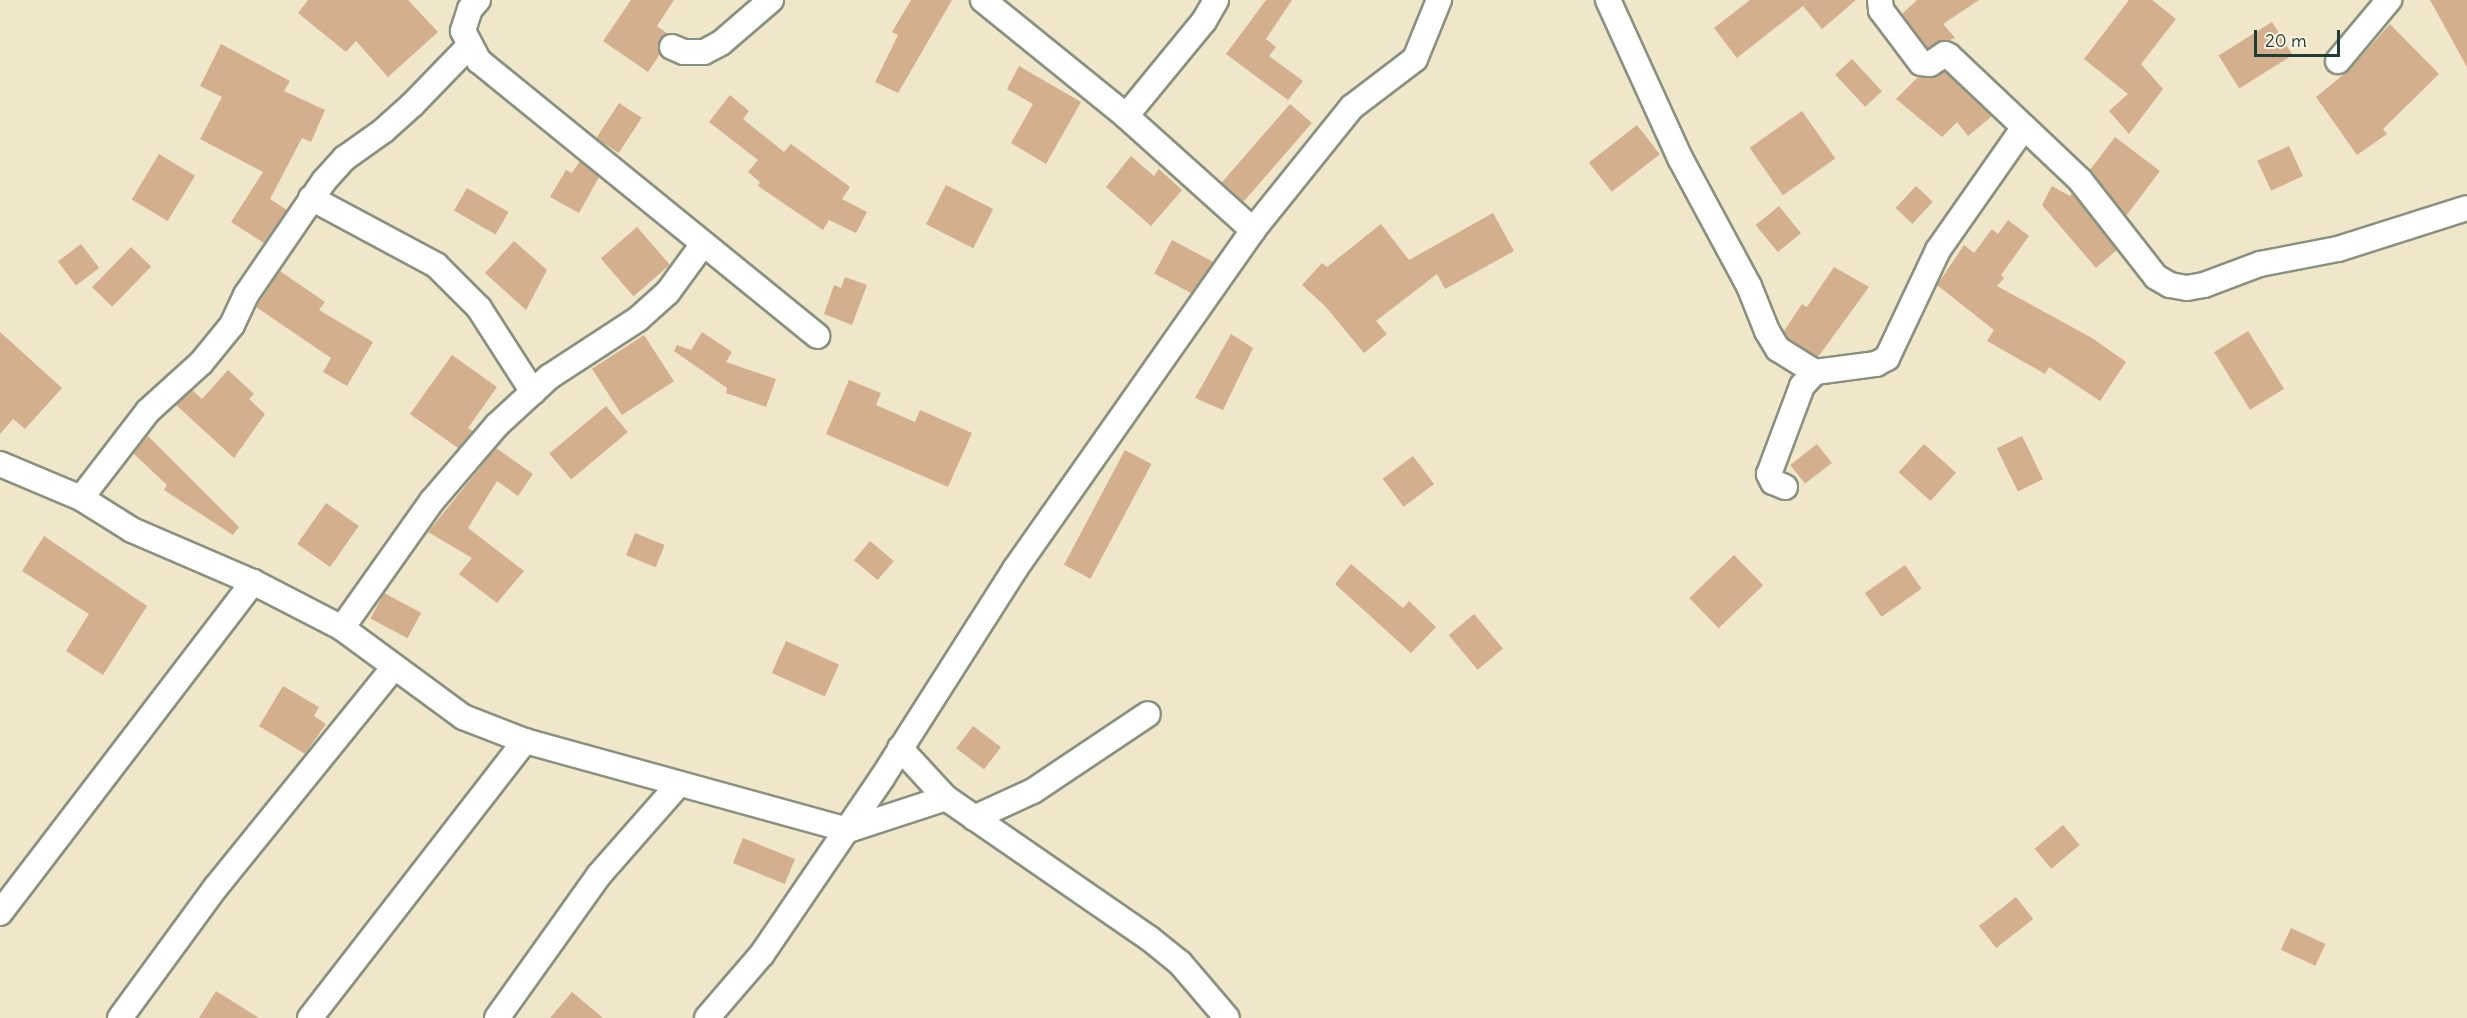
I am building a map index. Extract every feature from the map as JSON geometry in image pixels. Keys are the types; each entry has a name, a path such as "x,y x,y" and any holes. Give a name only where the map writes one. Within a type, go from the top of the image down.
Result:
{"street":[{"path":"478,0 470,9 463,31 468,47 479,61 817,336"},
{"path":"672,47 684,52 704,52 721,43 771,0"},
{"path":"983,0 1126,116 1253,230"},
{"path":"1126,116 1204,21 1216,0"},
{"path":"706,1018 762,954 848,830 1015,569 1253,230 1352,107 1415,59 1438,0"},
{"path":"1608,0 1680,158 1749,286 1767,331 1778,349 1815,372 1876,364 1887,358 1938,250 2024,127"},
{"path":"1880,0 1881,10 1921,63 1929,64 1945,54 1949,56 2080,180 2157,277 2187,288 2260,264 2338,249 2467,208"},
{"path":"2338,61 2390,0"},
{"path":"81,498 148,411 201,363 232,325 246,295 311,198 345,158 383,131 468,47"},
{"path":"311,198 436,265 479,308 533,392"},
{"path":"342,628 432,501 497,425 533,392 638,319 668,292 703,244"},
{"path":"1785,488 1773,483 1769,474 1802,386 1815,372"},
{"path":"0,464 81,498 132,530 253,582 342,628 463,717 525,741 848,830 946,798"},
{"path":"0,913 253,582"},
{"path":"120,1018 216,887 394,667"},
{"path":"974,818 1033,791 1148,714"},
{"path":"310,1018 525,741"},
{"path":"900,748 946,798 1149,938 1180,963 1227,1018"},
{"path":"497,1018 599,875 679,783"}],"building":[{"path":"308,0 408,0 438,32 388,77 356,41 346,52 298,13"},
{"path":"631,0 674,0 657,26 668,34 659,41 660,54 648,72 603,41"},
{"path":"911,0 952,0 898,93 875,82 898,35 892,32"},
{"path":"1266,0 1292,0 1266,39 1276,47 1269,56 1303,81 1288,100 1226,54"},
{"path":"1750,0 1856,0 1822,29 1803,6 1737,58 1714,28"},
{"path":"1917,0 1979,0 1943,24 1955,38 1928,48 1902,14"},
{"path":"2129,0 2152,0 2176,19 2141,64 2163,89 2129,134 2109,111 2128,94 2084,59"},
{"path":"2430,0 2467,0 2467,67"},
{"path":"2272,22 2293,55 2239,88 2219,55"},
{"path":"2390,24 2439,74 2383,129 2387,134 2357,155 2316,97 2349,70"},
{"path":"221,44 290,81 284,91 325,110 311,142 302,138 270,199 287,210 264,243 231,222 263,172 200,139 222,97 200,86"},
{"path":"1852,59 1882,91 1865,107 1835,75"},
{"path":"1019,66 1081,102 1046,164 1011,143 1033,104 1007,89"},
{"path":"1945,71 1992,116 1968,136 1957,122 1942,137 1896,99 1918,77 1929,78"},
{"path":"730,95 749,111 743,119 784,152 791,144 850,187 842,199 867,212 856,233 829,220 823,230 758,186 760,182 748,172 758,160 709,122"},
{"path":"619,103 642,118 619,153 596,138"},
{"path":"1290,104 1312,123 1244,202 1222,182"},
{"path":"1802,111 1835,159 1783,195 1750,148"},
{"path":"1637,125 1660,154 1612,192 1589,163"},
{"path":"2115,137 2160,171 2126,216 2090,170"},
{"path":"2289,146 2303,176 2271,191 2257,161"},
{"path":"159,154 195,176 168,221 132,199"},
{"path":"1131,156 1154,176 1159,169 1182,190 1151,226 1106,187"},
{"path":"580,161 599,177 579,213 550,197 566,170 572,173"},
{"path":"946,185 993,209 973,248 926,224"},
{"path":"1916,186 1933,202 1912,224 1896,208"},
{"path":"2052,186 2070,196 2072,193 2117,250 2096,268 2042,205"},
{"path":"467,188 509,212 496,235 454,211"},
{"path":"1779,206 1801,233 1778,252 1756,225"},
{"path":"1493,213 1514,251 1445,289 1437,274 1376,321 1387,334 1364,353 1325,306 1302,285 1322,263 1327,267 1381,224 1409,260"},
{"path":"2008,220 2029,236 2001,275 2004,278 1997,286 2092,338 2126,362 2100,401 2049,367 2045,374 1987,341 1994,330 1937,285 1964,245 1974,253 1992,229 1998,234"},
{"path":"637,227 670,265 634,296 601,258"},
{"path":"1172,240 1213,262 1196,296 1154,274"},
{"path":"514,241 547,270 526,310 485,273"},
{"path":"81,244 99,268 76,285 58,261"},
{"path":"131,247 151,266 112,307 92,287"},
{"path":"1834,267 1869,287 1818,357 1788,339 1784,331 1802,304 1807,307"},
{"path":"280,271 325,302 319,310 373,342 347,386 323,372 331,358 256,307"},
{"path":"845,277 867,285 852,325 824,314 834,285 841,288"},
{"path":"2248,331 2284,389 2250,410 2214,352"},
{"path":"0,332 62,388 25,429 13,419 0,434"},
{"path":"702,332 732,352 726,362 776,379 766,407 726,393 727,388 674,351 677,345 691,350"},
{"path":"1231,334 1253,348 1223,410 1195,398"},
{"path":"644,335 674,381 622,415 592,369"},
{"path":"452,355 497,387 468,428 473,431 458,448 410,414"},
{"path":"228,370 254,394 249,399 265,414 234,458 176,405 192,390 202,399"},
{"path":"849,380 881,393 876,405 915,422 920,410 972,433 948,487 826,434"},
{"path":"606,406 628,432 571,480 549,454"},
{"path":"148,436 239,527 233,535 164,490 167,485 133,453"},
{"path":"2022,436 2043,479 2018,491 1997,448"},
{"path":"1817,444 1832,463 1805,484 1790,465"},
{"path":"1924,444 1956,473 1931,501 1899,472"},
{"path":"496,448 533,474 518,496 497,481 468,528 524,571 497,603 459,574 472,558 428,532"},
{"path":"1125,450 1151,464 1090,579 1064,565"},
{"path":"1413,456 1434,484 1404,507 1383,479"},
{"path":"326,503 359,526 330,567 297,544"},
{"path":"635,533 665,545 656,567 626,555"},
{"path":"44,536 147,606 103,675 66,651 89,614 22,571"},
{"path":"870,541 894,561 878,580 854,560"},
{"path":"1734,555 1763,585 1719,628 1689,598"},
{"path":"1351,564 1403,608 1409,601 1436,627 1411,653 1335,584"},
{"path":"1905,565 1922,589 1881,617 1865,593"},
{"path":"384,593 421,613 407,638 370,619"},
{"path":"1474,614 1503,648 1478,670 1449,635"},
{"path":"786,641 839,665 825,697 772,673"},
{"path":"283,686 319,707 314,716 326,724 305,754 259,726"},
{"path":"973,726 1001,747 984,769 956,748"},
{"path":"2063,825 2080,845 2051,869 2035,849"},
{"path":"743,838 795,859 785,884 733,863"},
{"path":"2016,897 2033,919 1996,948 1979,926"},
{"path":"2291,928 2325,944 2315,966 2281,950"},
{"path":"216,991 259,1018 199,1018"},
{"path":"572,992 603,1018 550,1018"}]}
